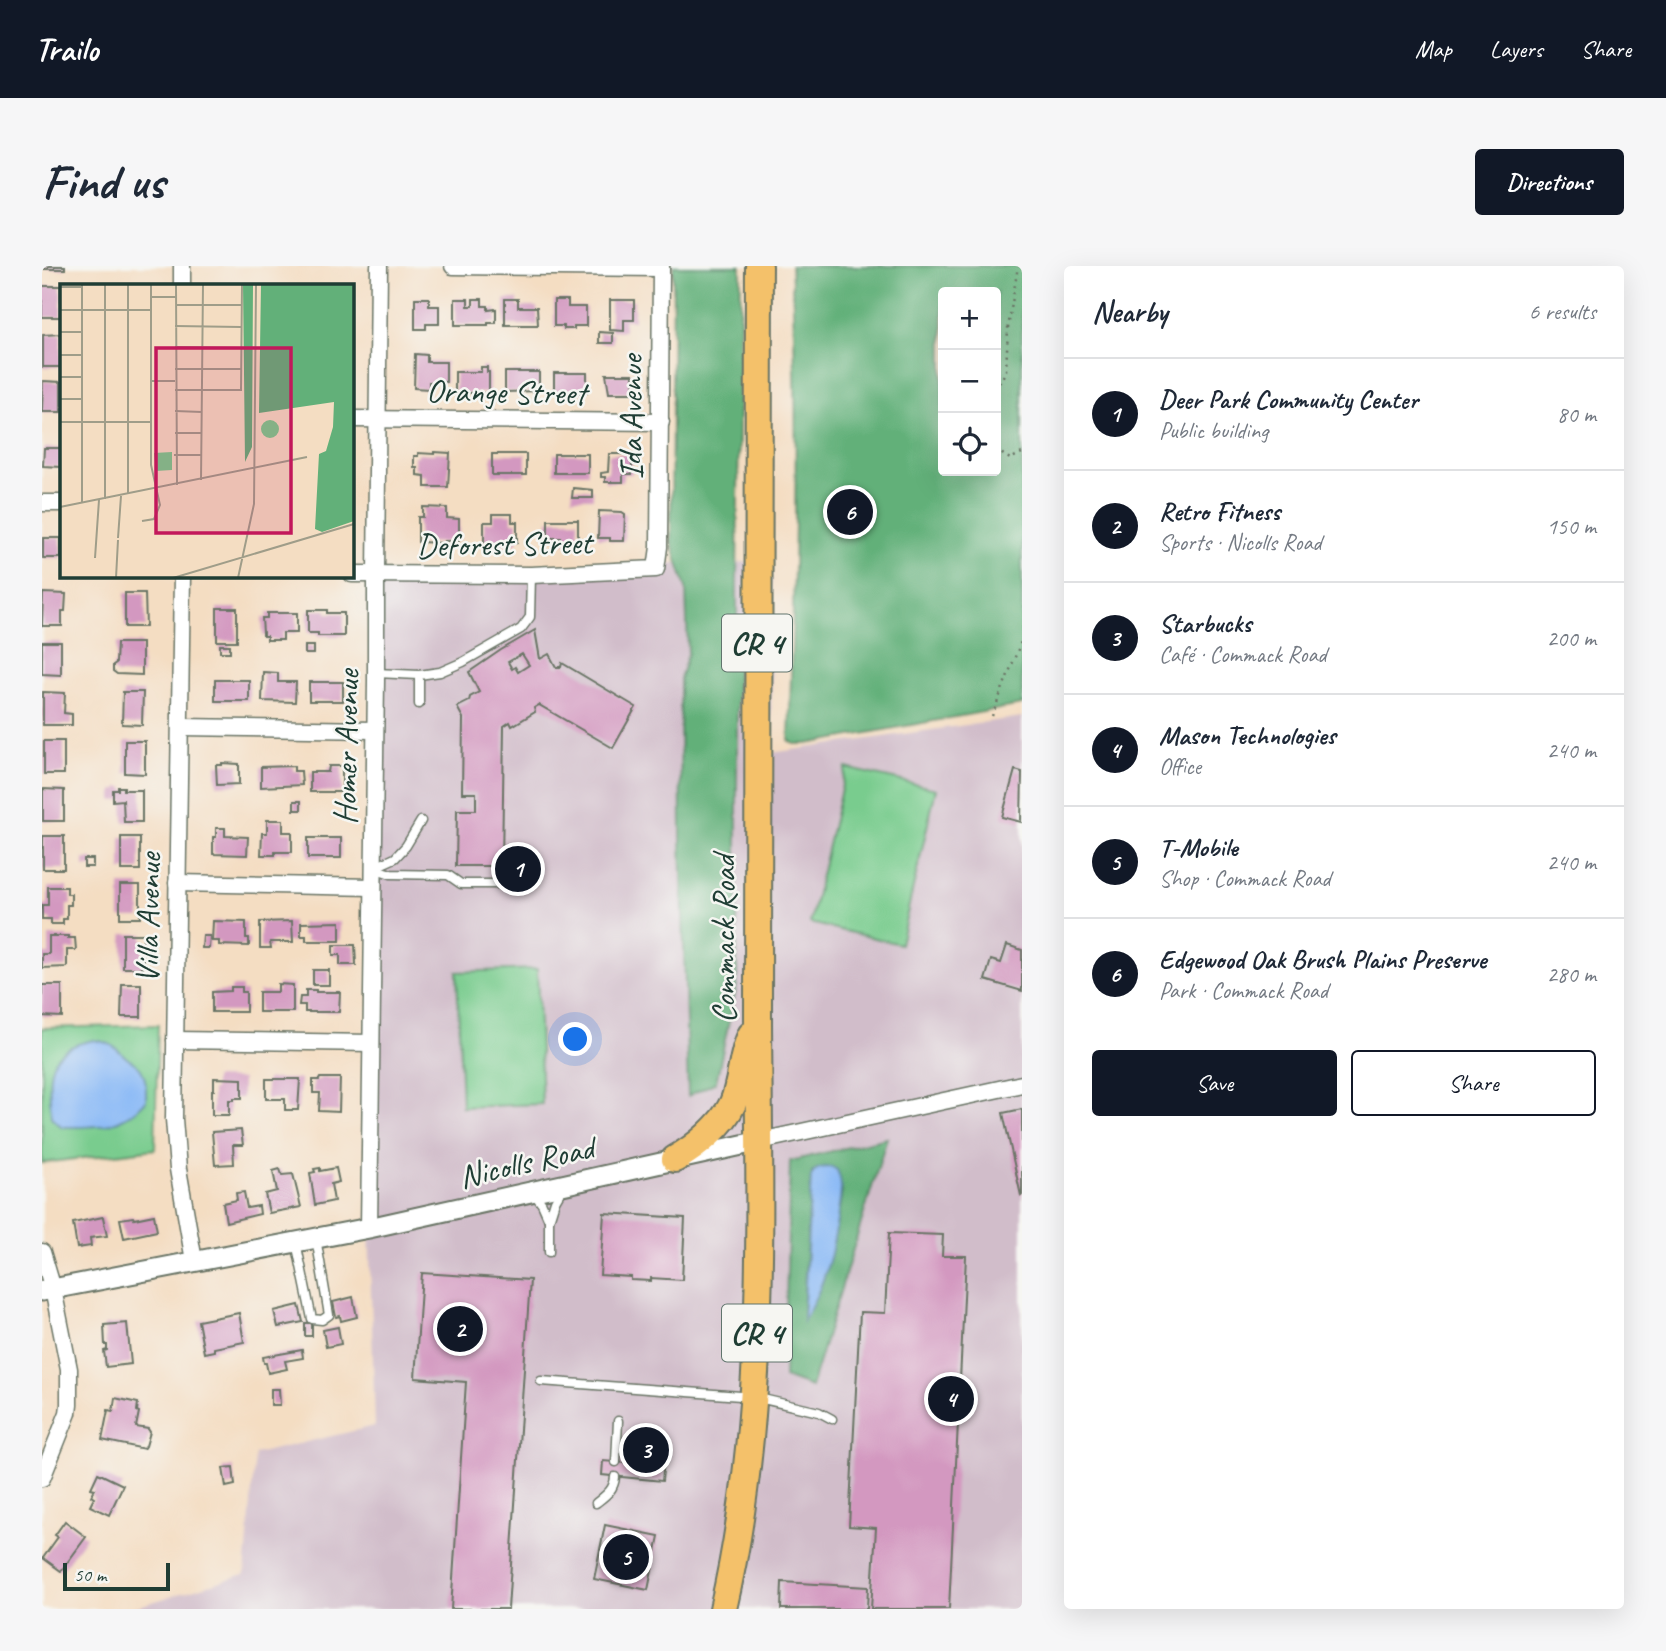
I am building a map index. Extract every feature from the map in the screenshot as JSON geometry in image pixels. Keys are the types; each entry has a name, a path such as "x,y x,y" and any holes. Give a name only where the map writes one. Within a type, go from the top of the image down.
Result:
{"main road":[{"name":"Commack Road","path":"723,1609 736,1552 749,1451 759,1311 759,266"},
{"path":"676,1159 692,1150 709,1133 732,1103 746,1046 758,1021"}],"street":[{"path":"182,266 182,284"},
{"name":"Homer Avenue","path":"369,1228 379,266"},
{"path":"453,266 661,267"},
{"name":"Ida Avenue","path":"656,569 659,547 661,267"},
{"name":"Orange Street","path":"354,419 661,422"},
{"path":"42,503 60,503"},
{"name":"Deforest Street","path":"354,574 531,575 656,569"},
{"name":"Villa Avenue","path":"182,578 174,1119 178,1169 194,1261"},
{"path":"181,727 374,730"},
{"path":"177,883 373,887"},
{"path":"175,1040 371,1043"},
{"name":"Nicolls Road","path":"48,1290 369,1228 1022,1084"},
{"path":"42,1252 48,1290 69,1369 69,1405 64,1425 42,1478"}],"lane":[{"path":"376,673 419,675 440,672 522,629 530,617 531,575"},
{"path":"419,675 419,704"},
{"path":"373,868 395,858 406,846 421,821"},
{"path":"373,868 391,874 448,875 461,884 510,884"},
{"path":"549,1252 549,1220 555,1200 564,1185"},
{"path":"533,1192 549,1220"},
{"path":"296,1242 312,1319 322,1320 329,1315 316,1238"},
{"path":"541,1381 754,1397 820,1412 832,1419"},
{"path":"616,1462 618,1421"},
{"path":"596,1503 610,1492 615,1477"}],"path":[{"path":"1001,380 1006,371 1008,328 1018,266"},
{"path":"1001,453 1010,459 1022,453"},
{"path":"992,716 1022,639"}],"shaded area":[{"path":"772,562 771,753 1022,717 1022,1609 129,1609 245,1574 255,1454 375,1426 369,1228 376,574 664,576 665,568 672,563"}],"green space":[{"path":"673,266 741,266 737,579 737,984 716,1082 688,1096 680,679 688,653 686,588 671,541"},
{"path":"791,266 1022,266 1022,705 807,744 794,744 789,740 795,385"},
{"path":"846,768 936,789 900,944 810,923"},
{"path":"537,969 542,1104 462,1107 457,972"},
{"path":"158,1025 155,1149 42,1163 42,1028"},
{"path":"887,1138 811,1387 784,1377 790,1161","holes":["813,1171 842,1191 826,1273 803,1319"]}],"water":[{"path":"94,1040 112,1046 140,1068 145,1080 146,1101 117,1122 97,1126 62,1127 51,1117 52,1065 65,1050"},
{"path":"832,1167 837,1170 841,1186 834,1241 822,1282 803,1321 811,1177 819,1168"}],"building":[{"path":"44,266 65,266 65,269 43,269"},
{"path":"42,286 60,286 60,317 42,317"},
{"path":"415,298 429,298 429,306 439,306 439,324 426,324 426,329 415,329"},
{"path":"455,299 468,299 468,306 473,306 473,299 482,299 482,306 488,306 488,310 496,309 496,323 455,325"},
{"path":"505,299 518,299 518,307 537,307 538,325 505,325"},
{"path":"554,300 568,300 568,307 586,307 586,326 564,329 564,326 554,326"},
{"path":"610,300 634,300 634,320 624,320 624,331 610,330"},
{"path":"599,332 613,333 613,343 599,343"},
{"path":"60,334 60,367 43,367 43,335"},
{"path":"415,354 427,355 427,362 446,362 446,382 429,382 429,389 414,388"},
{"path":"481,367 487,367 489,372 489,393 455,393 455,372 481,372"},
{"path":"505,372 539,372 539,391 505,392"},
{"path":"554,373 587,373 587,393 554,392"},
{"path":"606,374 633,374 634,393 609,393"},
{"path":"43,381 60,382 60,412 42,412"},
{"path":"44,448 60,448 60,467 43,466"},
{"path":"418,453 450,453 448,487 425,487 425,476 417,475 417,468 414,468 414,456 418,456"},
{"path":"492,454 526,454 526,475 492,475"},
{"path":"554,454 588,454 588,473 554,473"},
{"path":"609,454 632,454 632,474 623,474 623,482 605,482 605,477 601,477 601,473 608,472"},
{"path":"573,488 593,490 593,498 572,498"},
{"path":"423,507 447,508 447,518 459,519 459,541 418,542 418,517 423,517"},
{"path":"599,511 625,514 624,541 598,538"},
{"path":"493,514 512,514 512,522 517,522 517,543 484,545 484,522 493,522"},
{"path":"548,520 578,520 578,542 561,542 561,538 548,538"},
{"path":"43,538 60,538 60,558 43,558"},
{"path":"43,593 66,594 62,626 42,626"},
{"path":"125,593 145,593 146,627 125,627"},
{"path":"217,608 237,608 237,641 217,641"},
{"path":"308,610 344,613 344,636 318,636 318,633 308,633"},
{"path":"267,613 297,613 297,633 283,633 283,640 267,640 267,636 263,636 262,618 267,618"},
{"path":"535,630 540,659 549,654 556,667 561,667 562,663 636,707 613,748 539,705 534,708 535,712 512,726 510,722 504,726 502,866 456,866 457,810 476,810 476,793 462,793 463,718 457,707 479,692 469,672","holes":["522,654 529,665 518,672 515,667 512,669 508,662"]},
{"path":"42,642 61,642 61,675 42,674"},
{"path":"117,643 142,643 142,675 117,674 113,671"},
{"path":"220,645 230,645 230,652 220,652"},
{"path":"305,646 314,646 314,654 305,654"},
{"path":"263,672 278,673 278,682 296,682 295,702 262,701"},
{"path":"215,680 249,680 249,701 215,701"},
{"path":"309,682 343,682 343,701 309,701"},
{"path":"43,692 65,693 64,713 72,714 72,725 43,725"},
{"path":"123,692 143,692 142,725 122,724"},
{"path":"44,741 64,741 64,774 44,774"},
{"path":"125,741 145,741 145,774 125,773"},
{"path":"239,764 239,784 217,785 216,765"},
{"path":"294,766 294,771 301,771 302,785 261,787 261,767"},
{"path":"329,766 342,766 342,792 310,792 310,772 328,772"},
{"path":"1015,770 1022,772 1021,822 1002,817"},
{"path":"118,787 124,787 124,790 142,790 142,822 124,822 123,800 113,801 113,790 118,790"},
{"path":"43,789 64,790 64,821 43,821"},
{"path":"294,801 301,801 301,810 294,810"},
{"path":"267,820 283,820 283,832 292,832 292,852 261,855 262,833 267,833"},
{"path":"216,828 225,828 225,836 248,837 247,855 213,854"},
{"path":"43,836 64,836 64,869 43,869"},
{"path":"121,837 140,837 140,870 121,870"},
{"path":"308,838 341,838 341,858 308,858"},
{"path":"84,859 93,859 93,867 84,867"},
{"path":"120,885 140,885 140,918 120,918"},
{"path":"48,887 67,887 67,894 71,894 71,905 67,905 67,919 63,919 63,924 51,924 51,919 42,919 42,905 48,905"},
{"path":"213,921 246,922 249,946 219,945 219,941 212,941"},
{"path":"292,921 293,942 270,942 271,948 260,948 260,922"},
{"path":"340,922 340,941 306,941 306,936 301,936 301,923"},
{"path":"123,934 143,934 143,968 123,968"},
{"path":"49,936 75,938 76,950 67,950 67,967 42,968 42,954 49,954"},
{"path":"203,936 210,936 209,948 202,948"},
{"path":"333,945 355,945 356,965 340,965 340,955 333,955"},
{"path":"1007,945 1022,950 1022,991 985,980 991,960 1001,963"},
{"path":"313,970 329,970 329,985 313,985"},
{"path":"122,984 141,984 141,1017 121,1017"},
{"path":"278,984 293,985 293,1012 259,1012 259,992 278,992"},
{"path":"42,985 62,985 62,1017 42,1016"},
{"path":"231,987 242,987 242,992 246,992 246,1012 212,1012 212,992 231,991"},
{"path":"306,990 340,992 339,1012 305,1012 305,1005 299,1005 300,997 306,997"},
{"path":"214,1078 242,1079 242,1098 229,1100 229,1115 212,1115"},
{"path":"340,1078 339,1112 319,1111 320,1093 313,1093 313,1080"},
{"path":"266,1079 300,1079 298,1110 285,1110 285,1099 266,1099"},
{"path":"1022,1109 1022,1195 1021,1196 1003,1113"},
{"path":"241,1130 243,1145 233,1145 234,1164 215,1165 212,1132"},
{"path":"320,1168 320,1171 336,1168 339,1182 331,1184 334,1201 315,1205 310,1173"},
{"path":"280,1169 282,1175 293,1174 301,1207 269,1213 265,1194 277,1191 273,1171"},
{"path":"244,1192 247,1208 259,1206 260,1214 226,1222 223,1203 237,1200 236,1193"},
{"path":"604,1213 685,1218 682,1280 631,1280 631,1277 600,1275"},
{"path":"154,1215 157,1231 124,1238 120,1219"},
{"path":"103,1217 107,1236 90,1238 91,1246 77,1248 73,1223"},
{"path":"889,1233 943,1235 942,1256 966,1256 949,1609 871,1609 876,1528 849,1526 860,1312 885,1313"},
{"path":"422,1273 530,1280 508,1609 451,1609 466,1382 415,1378"},
{"path":"353,1297 357,1317 341,1321 340,1316 336,1317 333,1302"},
{"path":"299,1305 303,1322 278,1327 274,1311"},
{"path":"239,1313 244,1342 214,1348 214,1351 204,1353 198,1321"},
{"path":"127,1323 131,1364 106,1367 104,1325"},
{"path":"305,1323 312,1323 312,1336 305,1336"},
{"path":"338,1327 341,1344 326,1347 323,1330"},
{"path":"302,1350 303,1358 285,1361 287,1369 268,1373 263,1357"},
{"path":"271,1389 279,1389 280,1405 271,1405"},
{"path":"115,1398 138,1403 136,1427 148,1429 150,1432 144,1449 102,1440 108,1410 113,1411"},
{"path":"629,1435 666,1439 662,1481 602,1475 603,1461 626,1463"},
{"path":"233,1467 235,1485 226,1487 223,1468"},
{"path":"98,1473 123,1485 109,1515 90,1506 95,1489 91,1488"},
{"path":"65,1521 86,1537 61,1571 43,1558 58,1537 55,1535"},
{"path":"605,1525 659,1536 648,1590 594,1579"},
{"path":"782,1582 868,1587 867,1609 781,1609"}],"place":[{"name":"Edgewood Oak Brush Plains Preserve","path":"850,512"},
{"name":"Deer Park Community Center","path":"518,869"},
{"name":"Retro Fitness","path":"460,1329"},
{"name":"Mason Technologies","path":"951,1399"},
{"name":"Starbucks","path":"646,1450"},
{"name":"T-Mobile","path":"626,1557"}]}
